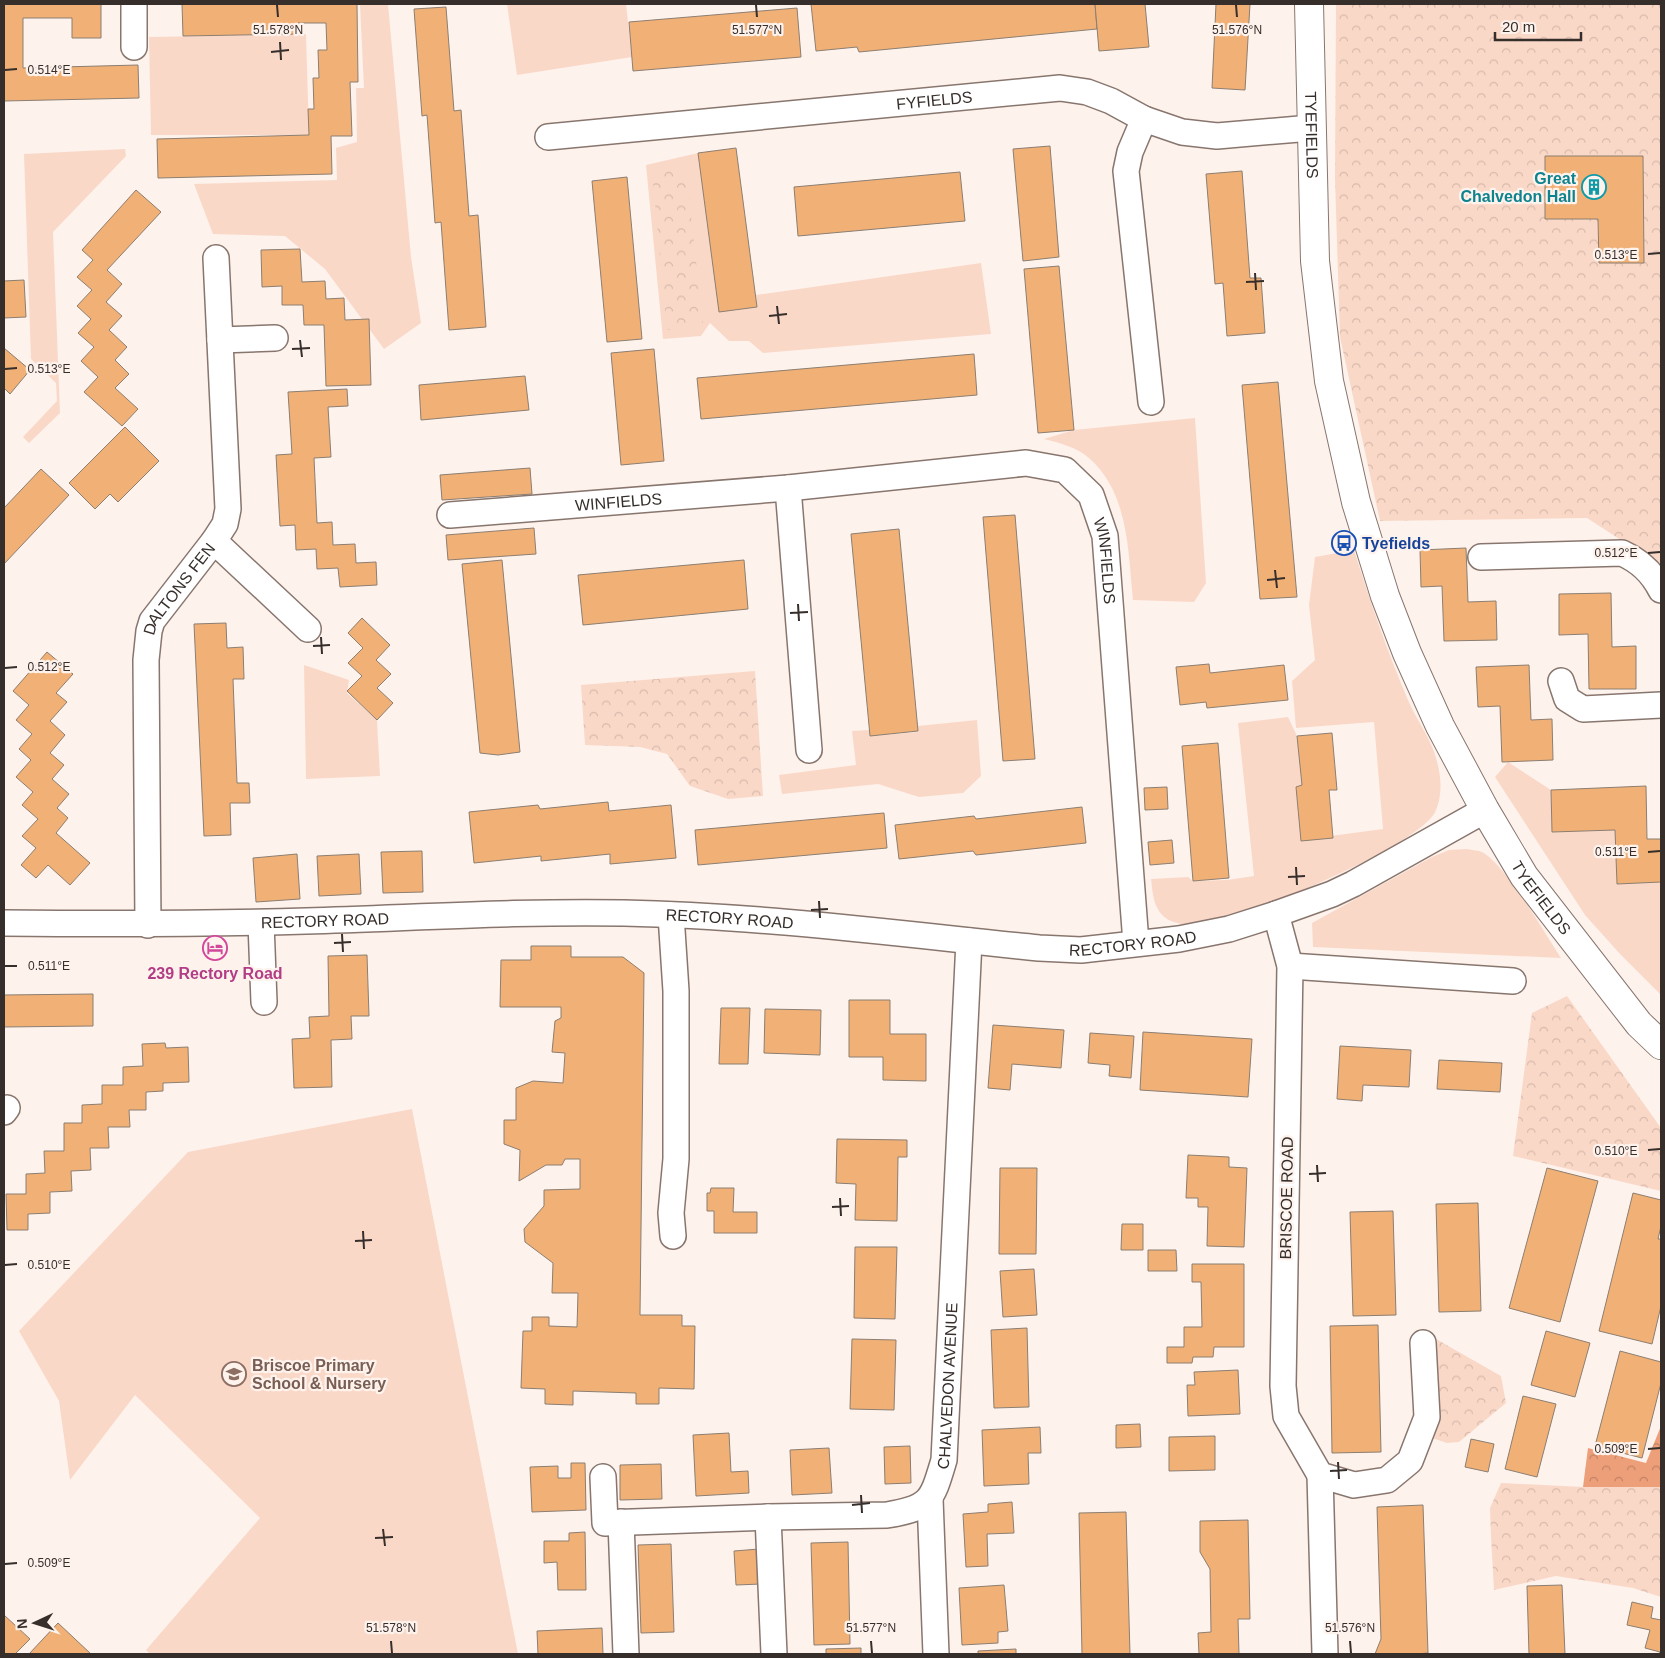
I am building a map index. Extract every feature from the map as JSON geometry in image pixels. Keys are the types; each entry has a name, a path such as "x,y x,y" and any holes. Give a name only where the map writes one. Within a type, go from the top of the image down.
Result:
{"street":[{"path":"134,4 134,47"},
{"name":"TYEFIELDS","path":"1309,4 1310,128 1315,261 1329,381 1356,502 1385,596 1407,653 1440,726 1485,810 1524,876 1639,1024 1661,1045"},
{"name":"FYFIELDS","path":"548,137 1060,88 1088,92 1111,101 1144,118 1182,132 1217,136 1310,128"},
{"path":"1144,118 1130,152 1126,172 1151,402"},
{"name":"DALTONS FEN","path":"148,924 146,660 149,631 152,621 214,541 225,524 228,509 216,258"},
{"path":"220,340 275,338"},
{"name":"WINFIELDS","path":"450,515 788,488 1026,464 1065,470 1091,495 1105,536 1136,943"},
{"path":"788,488 809,750"},
{"path":"214,541 308,629"},
{"path":"1481,557 1622,553 1636,559 1646,568 1656,579 1661,590"},
{"path":"1561,681 1567,699 1583,709 1661,705"},
{"name":"RECTORY ROAD","path":"4,924 261,923 545,913 671,914 1081,950 1187,938 1229,929 1276,914 1332,894 1353,884 1485,810"},
{"path":"671,914 676,991 676,1159 671,1213 673,1236"},
{"name":"BRISCOE ROAD","path":"1276,914 1290,966 1283,1386 1286,1416 1320,1475 1325,1654"},
{"path":"261,923 264,1002"},
{"name":"CHALVEDON AVENUE","path":"930,1499 935,1490 944,1460 969,941"},
{"path":"1290,966 1513,980"},
{"path":"1320,1475 1354,1486 1387,1480 1410,1461 1427,1417 1423,1343"},
{"path":"603,1477 613,1522 626,1654"},
{"path":"613,1522 887,1515 921,1507 930,1499"},
{"path":"930,1499 936,1654"},
{"path":"768,1517 774,1654"}],"green space":[{"path":"360,4 388,4 411,257 421,323 384,349 325,269 285,236 213,234 194,184 337,180 336,148 357,142 356,88 364,88"},
{"path":"507,4 626,4 632,57 517,75"},
{"path":"1336,4 1661,4 1661,566 1587,518 1380,521 1340,337 1335,179"},
{"path":"306,34 309,135 151,135 149,37"},
{"path":"125,149 126,156 53,232 60,413 29,443 23,437 57,401 56,383 31,359 24,154"},
{"path":"698,153 757,307 756,295 981,263 991,334 763,353 749,341 729,341 710,323 701,336 663,339 646,165"},
{"path":"686,167 703,327 667,330 652,172"},
{"path":"1195,418 1206,583 1194,602 1133,600 1124,524 1112,488 1102,472 1084,454 1068,446 1044,439 1074,430"},
{"path":"1354,550 1393,663 1408,700 1431,744 1436,758 1439,771 1440,797 1436,810 1426,823 1408,837 1383,852 1296,893 1255,909 1207,921 1181,924 1168,920 1156,906 1151,879 1188,877 1193,881 1227,880 1254,876 1238,723 1288,717 1297,736 1302,785 1296,787 1301,840 1383,829 1374,722 1296,728 1292,681 1315,660 1309,605 1315,557"},
{"path":"304,665 349,680 347,693 377,720 380,776 306,779"},
{"path":"755,671 763,796 728,799 690,786 667,754 640,747 585,745 581,685"},
{"path":"977,720 981,776 963,793 919,797 878,784 782,794 779,775 856,765 852,731 869,730 870,736 918,732 918,726"},
{"path":"1508,762 1551,790 1552,832 1615,830 1617,884 1661,882 1661,995 1585,915 1495,777"},
{"path":"1466,849 1482,852 1502,870 1524,900 1561,958 1313,947 1312,923 1432,857 1449,850"},
{"path":"1567,996 1661,1128 1661,1191 1513,1156 1532,1013"},
{"name":"Briscoe Primary School & Nursery","path":"412,1109 518,1654 150,1654 146,1650 260,1518 135,1395 70,1480 59,1401 19,1331 188,1152"},
{"path":"1429,1335 1501,1376 1506,1403 1459,1442 1447,1443 1432,1438"},
{"path":"1661,1426 1661,1487 1583,1487 1588,1448 1646,1463"},
{"path":"1501,1483 1583,1487 1661,1487 1661,1597 1633,1588 1556,1576 1494,1590 1490,1508"}],"building":[{"path":"4,4 101,4 101,38 72,38 72,18 23,18 23,68 138,65 139,98 4,101"},
{"path":"182,4 357,4 358,82 350,82 352,136 331,136 332,174 158,178 157,139 309,135 308,109 314,109 313,78 319,78 318,50 327,50 326,23 298,23 298,34 183,36"},
{"path":"811,4 1095,4 1097,29 859,52 857,47 816,51"},
{"path":"1095,4 1145,4 1149,47 1099,51"},
{"path":"1216,4 1250,4 1245,90 1212,88"},
{"path":"446,7 454,111 461,110 469,216 478,215 486,327 449,330 441,222 435,223 427,115 422,116 414,9"},
{"path":"797,8 801,57 633,71 629,22"},
{"path":"1050,146 1059,257 1023,261 1013,149"},
{"path":"736,148 757,307 719,312 698,153"},
{"name":"Great Chalvedon Hall","path":"1545,156 1643,156 1644,263 1599,263 1598,219 1545,219"},
{"path":"1242,171 1250,278 1261,278 1265,333 1227,336 1223,283 1215,284 1206,174"},
{"path":"960,172 965,221 798,236 794,187"},
{"path":"627,177 642,339 607,342 592,181"},
{"path":"136,190 161,212 107,270 122,284 106,302 122,316 109,330 127,347 115,360 129,374 115,388 138,409 122,426 84,392 98,377 81,361 94,347 78,333 91,319 77,306 92,290 77,277 93,260 82,250"},
{"path":"300,249 302,282 325,281 326,299 344,298 345,320 369,319 371,385 326,386 324,325 304,325 303,305 282,305 282,286 262,287 261,250"},
{"path":"1059,266 1074,430 1038,433 1024,269"},
{"path":"24,280 26,317 4,318 4,281"},
{"path":"4,348 30,370 10,394 4,390"},
{"path":"654,349 664,461 621,465 611,353"},
{"path":"974,354 977,395 701,419 697,378"},
{"path":"525,376 529,410 421,420 419,385"},
{"path":"1278,382 1297,597 1260,599 1242,385"},
{"path":"347,389 348,406 328,407 331,457 314,458 317,523 332,522 333,545 355,544 356,563 376,562 377,585 340,587 338,568 317,569 316,549 296,550 295,525 280,526 276,455 292,454 288,392"},
{"path":"125,427 159,461 118,502 110,494 95,509 69,483"},
{"path":"530,468 532,494 442,500 440,475"},
{"path":"41,469 69,495 4,564 4,508"},
{"path":"1015,515 1035,759 1003,761 983,517"},
{"path":"534,528 536,554 448,560 446,535"},
{"path":"899,529 918,731 870,736 851,534"},
{"path":"1466,548 1468,602 1496,601 1497,640 1444,641 1442,586 1421,587 1420,550"},
{"path":"502,560 520,752 498,755 480,753 462,564"},
{"path":"744,560 748,609 583,625 578,575"},
{"path":"1611,593 1612,647 1636,646 1636,689 1589,689 1588,634 1559,635 1559,594"},
{"path":"362,618 390,645 376,660 391,674 377,688 393,703 377,720 347,691 362,676 348,663 363,648 348,633"},
{"path":"226,623 227,648 243,647 244,679 233,679 237,783 249,783 250,803 230,803 231,835 204,836 194,624"},
{"path":"47,652 73,674 56,693 67,702 50,721 65,735 50,753 64,765 52,779 69,794 57,808 68,818 56,833 90,863 70,885 48,865 36,878 21,865 36,848 22,836 38,819 22,805 33,792 16,777 31,760 19,749 32,734 16,720 29,705 13,691"},
{"path":"1209,664 1210,673 1284,665 1288,700 1207,708 1206,702 1180,705 1176,667"},
{"path":"1529,665 1531,720 1552,719 1553,760 1502,762 1500,706 1478,707 1476,667"},
{"path":"1332,733 1337,790 1329,790 1333,838 1301,841 1296,787 1302,785 1297,736"},
{"path":"1218,743 1229,878 1193,881 1182,746"},
{"path":"1646,786 1647,839 1661,839 1661,882 1617,884 1615,830 1552,832 1551,790"},
{"path":"1167,787 1168,809 1145,810 1144,788"},
{"path":"608,802 609,811 671,805 676,858 610,864 610,854 541,861 541,856 474,863 469,812 538,805 540,809"},
{"path":"1082,807 1086,843 976,855 973,851 899,859 895,825 974,816 976,819"},
{"path":"884,813 887,848 698,865 695,830"},
{"path":"1172,840 1174,863 1150,865 1148,842"},
{"path":"422,851 423,892 383,893 381,852"},
{"path":"297,854 300,899 256,902 253,858"},
{"path":"359,854 361,894 319,896 317,856"},
{"path":"531,946 571,946 571,957 623,957 644,973 640,1315 682,1315 682,1326 695,1326 694,1389 659,1388 659,1404 636,1404 636,1393 573,1391 573,1405 545,1404 545,1389 521,1388 523,1331 532,1331 532,1317 549,1317 549,1326 577,1327 578,1293 552,1293 553,1263 525,1242 524,1229 544,1206 544,1190 580,1189 580,1159 565,1159 562,1165 546,1165 519,1181 520,1150 504,1144 504,1120 516,1120 516,1088 533,1081 563,1083 565,1053 552,1052 555,1021 561,1018 561,1007 500,1007 501,960 531,960"},
{"path":"367,955 369,1016 351,1016 352,1039 331,1040 332,1087 294,1088 292,1039 310,1038 309,1017 329,1016 328,956"},
{"path":"93,994 93,1026 4,1027 4,995"},
{"path":"849,1000 890,1000 890,1034 926,1034 926,1081 883,1080 883,1057 849,1057"},
{"path":"721,1008 750,1008 748,1064 719,1064"},
{"path":"765,1009 821,1010 820,1055 764,1053"},
{"path":"993,1025 1064,1030 1061,1068 1012,1064 1010,1090 988,1088"},
{"path":"1143,1032 1252,1039 1248,1097 1140,1090"},
{"path":"1090,1033 1134,1036 1131,1078 1109,1076 1110,1065 1088,1063"},
{"path":"165,1043 166,1048 188,1047 189,1082 163,1083 163,1091 146,1092 146,1110 129,1110 130,1127 108,1127 109,1148 90,1148 91,1170 71,1171 72,1191 50,1192 50,1213 28,1214 28,1230 7,1230 6,1194 26,1194 26,1174 45,1173 44,1151 64,1151 64,1123 82,1123 82,1105 102,1104 102,1085 123,1085 123,1067 143,1066 142,1044"},
{"path":"1340,1046 1411,1050 1409,1087 1363,1085 1362,1101 1337,1099"},
{"path":"1439,1060 1502,1063 1500,1092 1437,1089"},
{"path":"837,1139 907,1140 907,1157 898,1157 897,1221 855,1220 856,1184 836,1183"},
{"path":"1188,1155 1229,1157 1229,1167 1247,1168 1244,1247 1207,1246 1208,1207 1198,1207 1198,1198 1186,1198"},
{"path":"1000,1168 1037,1168 1036,1254 999,1254"},
{"path":"1547,1168 1598,1181 1560,1322 1509,1308"},
{"path":"711,1188 734,1188 733,1212 757,1212 757,1233 714,1233 714,1211 707,1211 707,1193 710,1193"},
{"path":"1633,1193 1661,1200 1661,1226 1658,1239 1661,1239 1661,1306 1652,1344 1599,1331"},
{"path":"1478,1203 1481,1311 1439,1312 1436,1204"},
{"path":"1393,1211 1396,1315 1353,1316 1350,1212"},
{"path":"1122,1224 1143,1224 1143,1250 1121,1250"},
{"path":"855,1247 897,1247 895,1319 854,1318"},
{"path":"1148,1250 1176,1250 1177,1271 1148,1271"},
{"path":"1192,1264 1244,1264 1244,1347 1214,1347 1213,1357 1193,1357 1192,1363 1167,1363 1167,1347 1184,1347 1184,1327 1202,1327 1201,1282 1192,1282"},
{"path":"1034,1269 1037,1315 1003,1317 1000,1271"},
{"path":"1378,1325 1381,1452 1332,1453 1330,1326"},
{"path":"1027,1328 1029,1407 994,1408 991,1330"},
{"path":"1546,1331 1590,1343 1575,1397 1531,1385"},
{"path":"852,1339 896,1340 894,1410 850,1409"},
{"path":"1620,1351 1661,1362 1661,1383 1642,1458 1595,1446"},
{"path":"1238,1370 1240,1414 1188,1416 1187,1385 1195,1385 1194,1372"},
{"path":"1523,1396 1556,1404 1537,1477 1505,1469"},
{"path":"1140,1424 1141,1447 1116,1448 1116,1425"},
{"path":"1040,1427 1041,1453 1028,1453 1029,1484 984,1486 982,1430"},
{"path":"729,1433 731,1472 748,1471 749,1493 696,1496 693,1435"},
{"path":"1215,1436 1215,1470 1169,1471 1169,1437"},
{"path":"1471,1439 1494,1444 1488,1472 1465,1467"},
{"path":"910,1446 911,1483 885,1484 884,1447"},
{"path":"829,1448 832,1493 792,1495 790,1450"},
{"path":"571,1463 585,1463 586,1510 532,1512 530,1467 558,1466 558,1478 571,1478"},
{"path":"661,1464 662,1499 620,1500 620,1465"},
{"path":"1012,1502 1014,1533 987,1534 988,1566 966,1567 963,1514 988,1512 988,1504"},
{"path":"1423,1505 1428,1653 1375,1654 1381,1639 1377,1507"},
{"path":"1126,1512 1130,1654 1082,1654 1079,1513"},
{"path":"1248,1520 1250,1619 1238,1619 1239,1654 1199,1654 1198,1633 1211,1632 1210,1569 1200,1552 1200,1521"},
{"path":"585,1532 586,1590 558,1590 557,1562 544,1563 544,1541 569,1541 569,1533"},
{"path":"848,1542 850,1644 814,1645 811,1543"},
{"path":"671,1544 674,1632 641,1633 638,1545"},
{"path":"759,1549 761,1584 736,1585 734,1551"},
{"path":"1004,1585 1008,1631 998,1632 998,1643 962,1645 959,1588"},
{"path":"1562,1585 1565,1654 1529,1654 1527,1586"},
{"path":"1632,1602 1653,1607 1651,1618 1661,1620 1661,1654 1659,1654 1660,1652 1645,1648 1650,1630 1627,1625"},
{"path":"4,1615 30,1639 15,1654 4,1654"},
{"path":"58,1623 91,1654 29,1654"},
{"path":"602,1628 603,1654 538,1654 537,1631"},
{"path":"861,1648 861,1654 826,1654 826,1649"},
{"path":"1016,1649 1016,1654 978,1654 978,1651"}],"place":[{"name":"Great Chalvedon Hall","path":"1594,187"},
{"name":"Tyefields","path":"1344,543"},
{"name":"239 Rectory Road","path":"215,948"},
{"name":"Briscoe Primary School & Nursery","path":"234,1374"}]}
